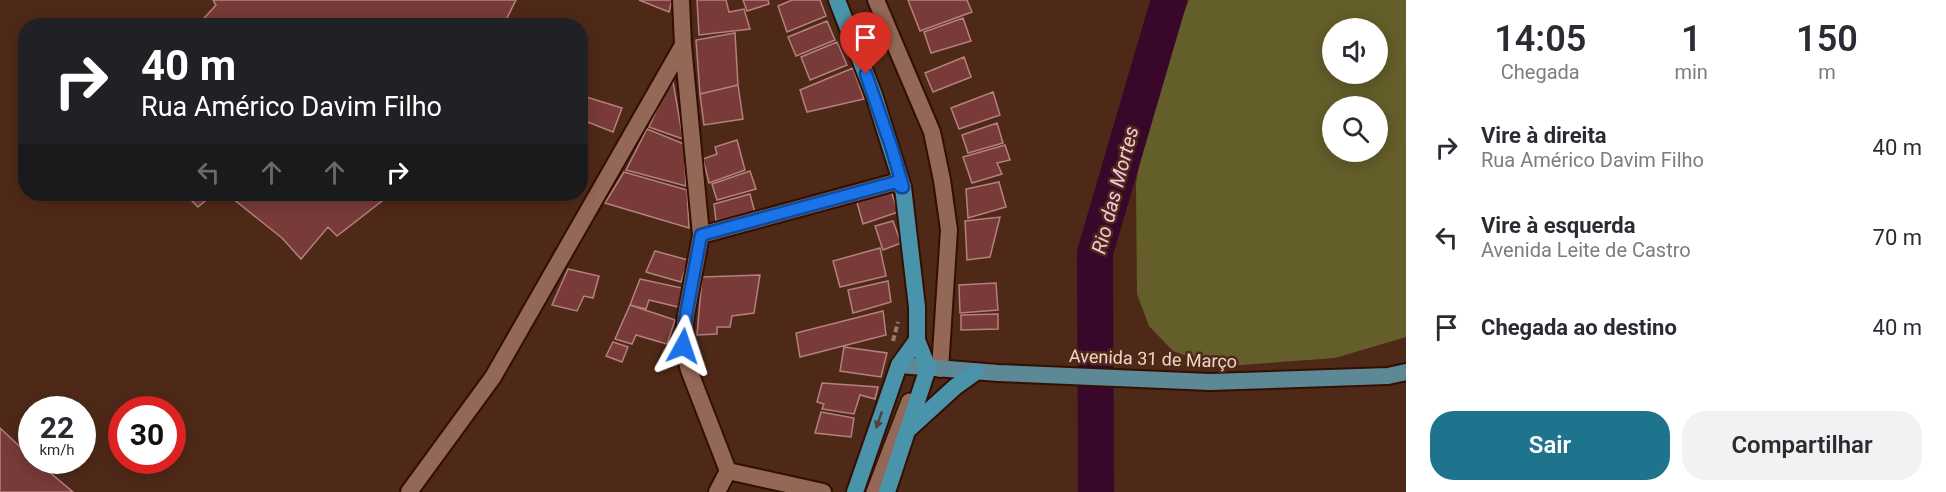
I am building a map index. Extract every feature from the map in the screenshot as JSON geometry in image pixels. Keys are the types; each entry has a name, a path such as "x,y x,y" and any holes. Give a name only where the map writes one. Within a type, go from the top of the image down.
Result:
{"highway":[{"path":"837,0 874,96 903,187 916,307 917,340 934,368 909,428 887,492"},
{"path":"855,492 899,365 917,340"},
{"path":"909,428 955,387 976,372"}],"main road":[{"name":"Avenida 31 de Março","path":"899,365 976,372 1210,382 1388,376 1406,372"}],"street":[{"path":"681,0 683,45 701,235 686,315 683,346 689,370 728,471 717,492"},
{"path":"876,0 932,132 942,180 948,230 934,368"},
{"path":"409,492 493,377 683,45"},
{"path":"701,235 896,182 903,187"},
{"path":"874,492 909,400"},
{"path":"728,471 823,492"}],"shaded area":[{"path":"1189,0 1406,0 1406,337 1335,358 1240,365 1206,363 1173,351 1149,326 1137,294 1136,184 1147,116"}],"building":[{"path":"213,0 516,0 507,18 204,18 216,5"},
{"path":"639,0 672,0 669,12"},
{"path":"697,0 726,0 729,12 744,9 750,29 699,35"},
{"path":"743,0 768,0 769,4 747,11"},
{"path":"792,0 820,0 826,16 787,32 778,6"},
{"path":"908,0 967,0 972,12 920,31"},
{"path":"963,18 971,41 931,53 924,32"},
{"path":"827,21 835,40 796,56 788,37"},
{"path":"735,33 738,85 700,94 696,40"},
{"path":"837,42 847,65 810,80 801,57"},
{"path":"964,57 971,77 933,92 925,73"},
{"path":"853,68 864,99 807,112 800,90"},
{"path":"672,76 683,139 649,127"},
{"path":"738,85 743,119 704,125 700,94"},
{"path":"993,92 1000,115 959,129 951,108"},
{"path":"588,97 622,108 613,132 588,122"},
{"path":"997,123 1003,143 968,153 962,135"},
{"path":"647,129 684,144 686,186 626,170"},
{"path":"737,140 745,170 709,183 703,159 717,154 715,147"},
{"path":"1005,145 1010,160 997,163 1002,174 972,183 963,157"},
{"path":"750,171 756,189 717,200 712,184"},
{"path":"624,172 687,190 689,228 605,203"},
{"path":"999,182 1006,207 968,218 966,189"},
{"path":"890,188 898,212 863,224 856,199"},
{"path":"750,194 755,213 716,221 714,204"},
{"path":"192,201 205,201 198,207"},
{"path":"236,201 382,201 337,236 328,227 301,259 282,238"},
{"path":"1000,217 990,257 967,260 965,221"},
{"path":"893,221 901,243 883,250 875,226"},
{"path":"880,248 886,276 840,287 833,261"},
{"path":"655,251 688,260 681,282 646,272"},
{"path":"568,269 599,276 593,298 584,296 577,311 552,305"},
{"path":"760,275 754,313 732,316 730,327 717,327 717,334 697,335 702,277"},
{"path":"640,279 682,288 678,307 649,300 646,309 630,305"},
{"path":"888,281 891,302 853,313 848,290"},
{"path":"996,283 998,310 960,313 959,285"},
{"path":"630,305 675,320 667,344 636,335 632,344 615,339"},
{"path":"883,311 886,335 800,357 796,333"},
{"path":"998,314 998,329 961,330 961,315"},
{"path":"613,342 628,347 622,362 606,356"},
{"path":"844,347 887,353 881,377 840,371"},
{"path":"822,383 878,387 875,399 860,395 854,414 822,409 824,404 817,402"},
{"path":"821,412 854,418 851,437 815,433"},
{"path":"0,428 18,445 18,474 52,474 73,492 0,492"}],"waterway":[{"name":"Rio das Mortes","path":"1096,492 1095,253 1169,0"}],"route":[{"path":"683,346 686,315 701,235 896,182 903,187 866,74"}]}
